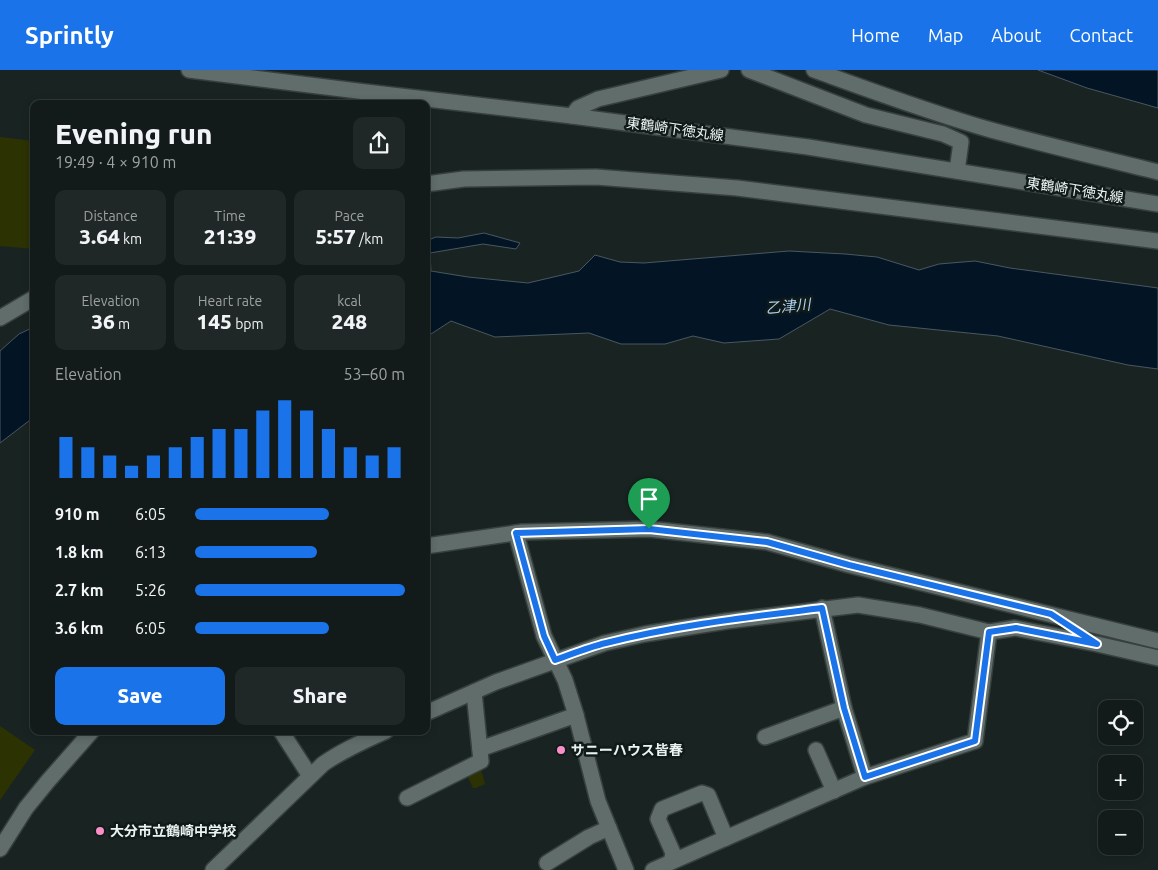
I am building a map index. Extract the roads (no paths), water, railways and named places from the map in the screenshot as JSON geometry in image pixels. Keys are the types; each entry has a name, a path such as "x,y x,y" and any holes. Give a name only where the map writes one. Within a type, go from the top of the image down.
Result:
{"street":[{"name":"東鶴崎下徳丸線","path":"189,70 287,76 367,98 390,100"},
{"path":"572,116 578,108 598,99 721,70"},
{"path":"750,70 866,115 943,134 961,142 957,171"},
{"path":"814,70 886,96 990,129 1158,172"},
{"name":"東鶴崎下徳丸線","path":"430,104 572,116 808,147 1158,204"},
{"path":"430,183 464,179 596,178 699,185 1158,241"},
{"path":"0,318 30,300"},
{"path":"430,541 516,533 649,529 767,542 849,565 1158,642"},
{"path":"516,533 544,636 565,680 598,801 626,870"},
{"path":"430,711 496,682 605,643 727,620 858,605 920,615 989,632 1016,628 1158,658"},
{"path":"822,608 844,708 865,777"},
{"path":"1051,614 1097,644"},
{"path":"653,870 865,777 975,741 989,632"},
{"path":"407,798 481,761 474,692"},
{"path":"765,737 844,708"},
{"path":"480,749 576,715"},
{"path":"0,849 32,801 88,735"},
{"path":"284,735 310,776"},
{"path":"213,870 310,776 337,755 377,735"},
{"path":"816,750 834,791"},
{"path":"671,862 673,853 658,819 662,809 702,793 708,795 726,838"},
{"path":"547,863 609,828"}],"water":[{"path":"1038,70 1158,70 1158,108 1087,88"},
{"path":"484,233 520,243 516,249 483,244 430,253 430,239 436,237 458,238"},
{"name":"乙津川","path":"789,251 877,257 919,270 939,264 975,261 1010,268 1158,288 1158,369 1128,365 998,336 889,325 830,309 779,339 724,343 693,336 665,344 621,344 589,333 495,337 451,321 431,334 430,253 431,271 528,283 579,271 595,255 620,262 644,263"},
{"path":"30,329 30,420 0,443 0,351 19,334"}],"place":[{"name":"サニーハウス皆春","path":"561,750"},
{"name":"大分市立鶴崎中学校","path":"100,831"}]}
